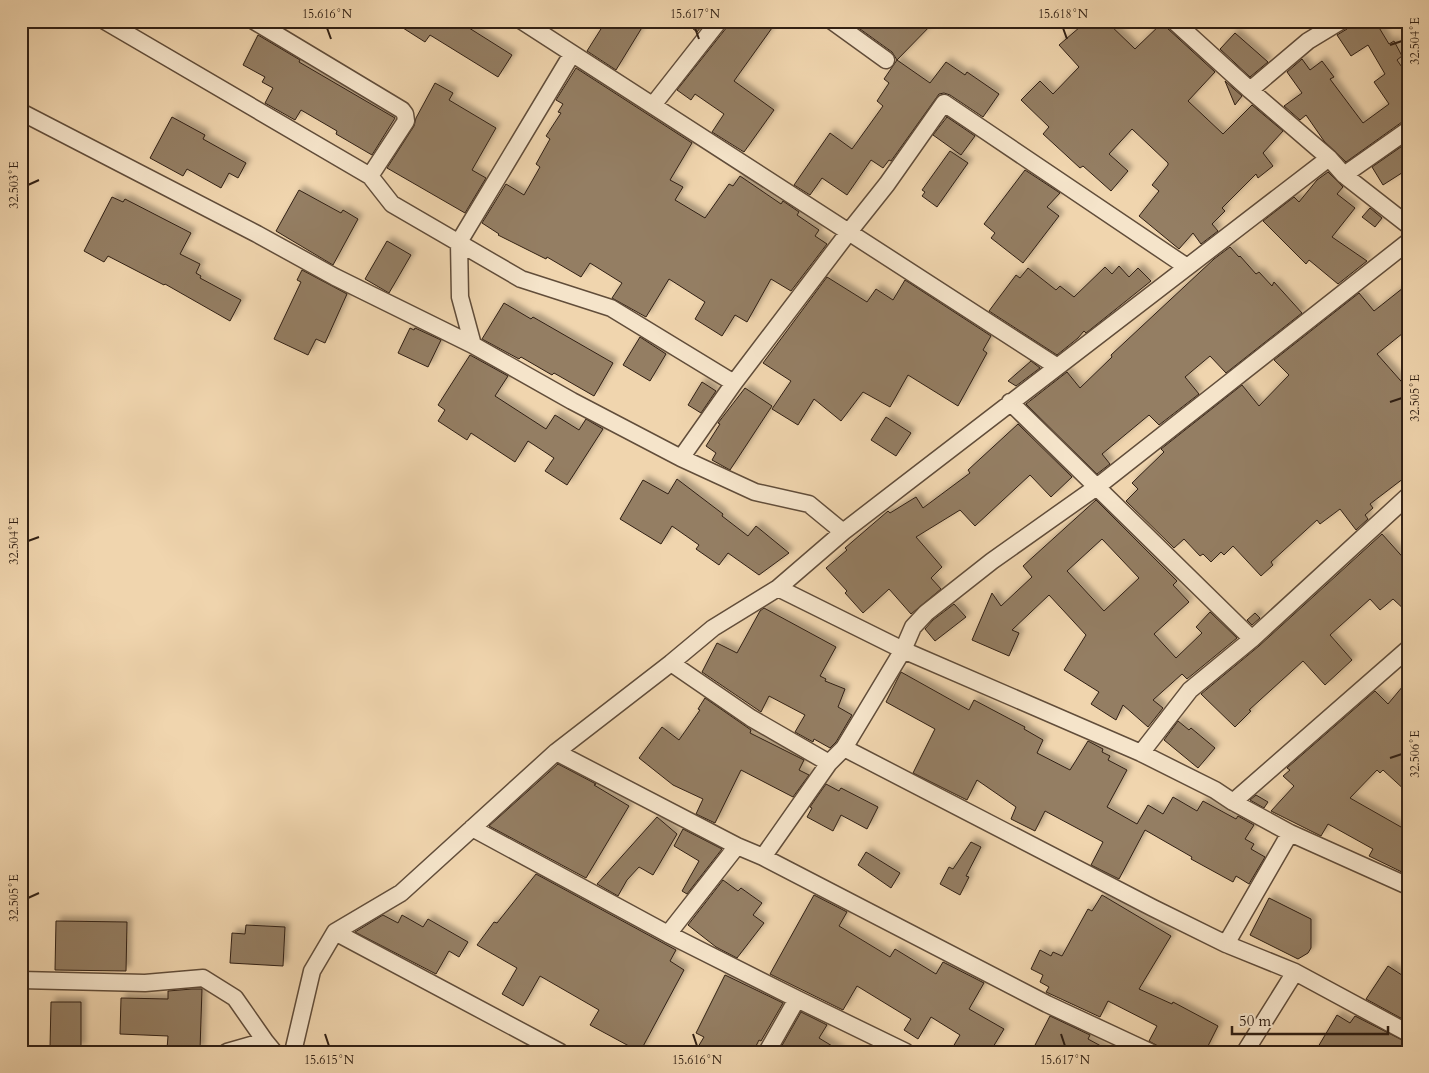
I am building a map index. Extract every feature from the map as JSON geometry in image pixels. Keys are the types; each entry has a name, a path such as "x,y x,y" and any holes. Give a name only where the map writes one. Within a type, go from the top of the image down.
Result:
{"street":[{"path":"105,21 370,176 392,204 521,278 611,308 734,383"},
{"path":"522,21 1056,366"},
{"path":"654,105 719,21"},
{"path":"832,21 886,60"},
{"path":"1174,21 1329,158 1344,175 1408,225"},
{"path":"1250,90 1308,40 1341,21"},
{"path":"258,22 402,110 405,114 406,121 370,176"},
{"path":"473,345 460,297 459,242 572,54"},
{"path":"681,458 734,383 848,232 897,171 944,103 1187,267"},
{"path":"21,112 257,234 335,277 473,345 572,401 681,458 755,492 809,504 843,532"},
{"path":"1344,175 1408,130"},
{"path":"293,1052 312,970 335,932 401,893 556,752 713,628 778,588 843,532 1056,366 1329,158"},
{"path":"763,857 829,762 844,748 903,650 913,627 926,613 992,561 1098,486 1408,242"},
{"path":"1010,402 1098,486 1252,639"},
{"path":"1141,753 1190,690 1252,639 1408,496"},
{"path":"778,588 903,650 1141,753 1215,790 1290,833 1408,886"},
{"path":"1233,802 1408,649"},
{"path":"670,663 751,718 829,762"},
{"path":"844,748 1153,908 1226,944 1295,972 1408,1033"},
{"path":"556,752 1047,1004 1150,1052"},
{"path":"472,828 668,934 902,1051"},
{"path":"1226,944 1290,833"},
{"path":"668,934 737,846"},
{"path":"335,932 560,1052"},
{"path":"1245,1052 1295,972"},
{"path":"21,980 146,983 203,978 235,998 269,1047 227,1052"},
{"path":"767,1052 797,999"}],"building":[{"path":"392,21 458,21 512,55 498,77 430,35 425,42"},
{"path":"606,21 646,21 616,70 587,51"},
{"path":"683,21 706,21 697,32"},
{"path":"729,21 777,21 734,81 774,110 744,152 712,132 724,114 695,94 691,100 677,90 727,27"},
{"path":"866,21 935,21 897,60 892,52 860,29"},
{"path":"1087,21 1106,21 1135,49 1164,21 1167,28 1215,72 1188,101 1223,134 1252,105 1283,131 1263,153 1273,166 1258,178 1256,174 1222,208 1225,211 1212,224 1218,231 1201,244 1193,233 1179,249 1139,216 1159,191 1152,185 1168,163 1132,129 1109,154 1128,171 1111,191 1083,166 1080,168 1043,134 1049,127 1021,100 1040,81 1053,94 1079,67 1059,45"},
{"path":"1352,21 1375,21 1389,44 1394,41 1402,56 1397,60 1408,76 1408,120 1402,122 1346,162 1324,141 1306,115 1300,120 1284,106 1302,93 1287,72 1302,59 1310,70 1322,61 1334,77 1330,79 1363,123 1389,104 1374,82 1385,74 1368,45 1351,56 1337,35 1347,29"},
{"path":"1235,33 1268,62 1250,77 1220,49"},
{"path":"258,35 300,60 299,62 395,118 372,155 336,134 337,131 301,110 295,120 265,103 273,88 262,82 265,77 243,65"},
{"path":"897,60 930,83 946,62 965,75 967,72 999,94 983,117 950,95 939,94 891,161 889,160 883,168 871,160 847,195 822,178 810,195 794,185 830,133 852,149 883,106 877,101 889,83 884,79"},
{"path":"576,68 692,143 670,180 683,187 675,200 705,218 729,184 733,186 740,176 781,204 783,201 799,212 797,215 819,230 815,236 827,244 791,291 771,279 747,322 735,315 722,336 695,319 705,302 669,279 646,317 612,298 622,283 590,263 581,277 547,257 546,259 498,235 482,223 506,184 524,195 540,167 536,164 550,139 546,136 561,113 558,112 563,104 556,100"},
{"path":"1225,81 1242,96 1235,105"},
{"path":"435,83 453,93 449,100 496,128 472,170 486,178 465,213 387,168 414,126 416,118"},
{"path":"172,117 205,135 203,139 246,163 238,178 229,173 221,188 187,169 183,176 150,158"},
{"path":"947,117 975,136 961,155 933,135"},
{"path":"1408,142 1408,169 1383,185 1372,167"},
{"path":"950,151 968,163 937,207 922,196 925,192 922,190"},
{"path":"1025,170 1060,193 1047,207 1059,216 1023,263 991,238 995,233 984,224"},
{"path":"1328,172 1343,187 1337,194 1355,208 1332,237 1367,261 1338,284 1309,260 1306,264 1263,221 1294,197 1299,202 1317,180"},
{"path":"299,190 341,213 343,210 358,219 333,265 276,231"},
{"path":"112,197 123,202 125,199 191,233 180,254 200,264 196,273 201,276 200,278 241,300 230,321 165,284 108,256 104,262 84,251"},
{"path":"1370,208 1382,218 1375,227 1362,217"},
{"path":"387,241 411,255 389,293 365,279"},
{"path":"1230,247 1256,274 1259,272 1272,286 1274,282 1302,313 1226,373 1210,356 1185,377 1199,394 1159,425 1149,415 1102,454 1110,464 1097,474 1026,404 1067,372 1080,388 1112,357 1111,355 1214,259"},
{"path":"1119,266 1129,277 1138,268 1151,281 1086,333 1084,331 1057,355 989,311 1016,275 1020,278 1028,268 1056,290 1060,286 1074,297 1105,267 1112,274"},
{"path":"302,270 347,294 325,343 316,339 308,355 274,339 301,282 297,280"},
{"path":"827,277 867,302 876,289 893,300 905,280 991,336 983,350 987,353 958,406 908,375 890,407 863,392 841,421 814,399 798,425 772,409 791,381 763,363"},
{"path":"1408,284 1408,329 1377,354 1408,389 1408,475 1370,504 1373,508 1365,515 1368,519 1356,530 1340,509 1320,524 1317,520 1271,562 1273,565 1261,576 1233,546 1224,555 1221,552 1211,562 1203,554 1200,556 1184,539 1174,548 1126,501 1138,489 1132,483 1164,452 1161,449 1242,385 1259,406 1289,375 1274,360 1359,293 1374,311"},
{"path":"504,303 531,319 533,317 613,363 594,396 554,373 552,375 521,357 519,359 482,339"},
{"path":"410,328 414,330 415,328 441,340 428,367 398,353"},
{"path":"640,337 666,354 650,381 623,365"},
{"path":"470,355 508,376 495,396 546,429 555,415 579,430 586,419 603,429 567,485 545,471 554,458 528,441 515,462 471,433 467,440 438,421 445,410 438,405"},
{"path":"1031,361 1040,368 1016,386 1008,381"},
{"path":"702,382 716,391 701,413 688,405"},
{"path":"745,388 772,406 730,470 712,460 716,453 706,446 720,424 718,423"},
{"path":"886,417 911,433 896,456 871,440"},
{"path":"1018,424 1072,477 1051,497 1030,475 975,526 960,510 916,537 942,567 931,578 941,589 911,614 889,589 863,613 845,593 847,591 826,568 847,550 845,548 888,511 890,513 916,497 923,508 970,473 968,470"},
{"path":"677,479 723,514 722,516 748,536 756,526 789,553 759,575 728,553 719,565 696,549 699,545 672,526 661,544 620,519 643,480 668,494"},
{"path":"1096,500 1177,581 1173,585 1189,602 1154,634 1176,658 1202,633 1196,627 1210,612 1237,638 1187,679 1182,674 1153,700 1163,708 1148,727 1123,705 1116,720 1091,704 1099,692 1064,670 1086,635 1049,595 1012,630 1019,633 1009,656 972,640 992,593 1001,606 1032,577 1023,566","holes":["1102,539 1139,578 1104,611 1067,571"]},
{"path":"1382,534 1408,563 1408,613 1393,599 1380,610 1370,599 1330,635 1352,660 1325,685 1303,661 1249,710 1251,711 1235,727 1201,694 1259,646"},
{"path":"954,604 966,617 935,641 925,629 933,620"},
{"path":"764,608 836,647 820,676 826,679 825,681 845,689 838,707 852,715 836,742 830,748 814,739 813,742 795,732 805,715 769,696 761,712 702,672 717,643 737,653 760,611"},
{"path":"1255,613 1260,618 1252,625 1247,620"},
{"path":"901,672 969,710 974,700 1025,727 1024,729 1043,740 1037,753 1070,770 1088,741 1103,749 1102,752 1110,756 1108,760 1127,770 1107,807 1137,824 1148,805 1163,814 1173,797 1197,811 1203,801 1236,819 1238,816 1254,825 1245,839 1254,844 1251,849 1265,857 1249,884 1236,876 1233,882 1191,859 1192,857 1145,830 1119,879 1091,865 1103,842 1045,811 1035,831 1011,819 1016,807 977,780 967,800 913,773 935,729 886,702"},
{"path":"1408,680 1408,793 1383,770 1380,773 1377,770 1350,798 1408,831 1408,875 1369,856 1373,849 1328,824 1321,836 1271,811 1294,786 1283,776 1290,770 1288,767 1375,691 1388,704"},
{"path":"705,698 751,730 750,733 804,760 799,770 809,775 793,797 741,770 715,823 696,814 703,799 673,785 639,758 662,727 679,740 700,710 698,709"},
{"path":"1178,721 1189,730 1191,728 1215,748 1198,768 1164,740"},
{"path":"558,764 596,784 594,785 629,806 586,878 489,826"},
{"path":"826,784 839,791 841,788 878,807 867,829 841,815 833,831 807,817 812,808 810,807"},
{"path":"1256,795 1268,802 1264,808 1250,800"},
{"path":"657,817 677,834 653,875 639,867 627,880 618,896 597,884"},
{"path":"683,829 722,849 687,894 682,891 699,861 674,846"},
{"path":"971,842 981,847 966,876 969,877 960,895 940,884 949,867 953,869"},
{"path":"866,852 900,873 891,888 858,865"},
{"path":"536,874 676,950 670,961 684,970 640,1052 590,1025 599,1010 540,976 523,1006 502,994 517,968 477,945 494,922 497,923"},
{"path":"723,880 738,891 741,888 762,903 753,915 764,923 737,958 716,947 688,925"},
{"path":"814,895 847,912 839,926 890,957 895,949 936,974 943,962 984,983 969,1009 1004,1029 990,1052 950,1052 960,1035 931,1017 918,1039 904,1030 911,1019 857,986 843,1010 770,974"},
{"path":"1102,895 1171,936 1139,989 1172,1004 1173,1002 1218,1026 1205,1052 1160,1052 1158,1046 1149,1041 1157,1026 1108,1001 1100,1017 1046,992 1049,987 1040,982 1043,975 1031,969 1040,950 1051,956 1053,952 1062,956 1088,909 1092,911"},
{"path":"1269,898 1311,919 1311,948 1308,953 1298,959 1250,935"},
{"path":"383,915 398,923 402,915 423,927 428,919 468,942 459,957 449,951 436,974 355,932"},
{"path":"56,921 127,922 126,971 55,970"},
{"path":"246,925 285,927 283,966 230,963 232,933 245,934"},
{"path":"1388,966 1408,979 1408,1022 1366,999"},
{"path":"725,975 783,1003 753,1052 695,1052 704,1037 696,1033"},
{"path":"202,989 200,1050 167,1049 168,1036 120,1034 121,998 168,999 168,991"},
{"path":"51,1002 81,1002 81,1048 50,1048"},
{"path":"801,1012 827,1025 819,1038 842,1052 786,1052 780,1049"},
{"path":"1337,1015 1350,1023 1355,1016 1408,1043 1408,1052 1315,1052"},
{"path":"1050,1016 1090,1035 1088,1039 1112,1052 1043,1052 1034,1047"}]}
